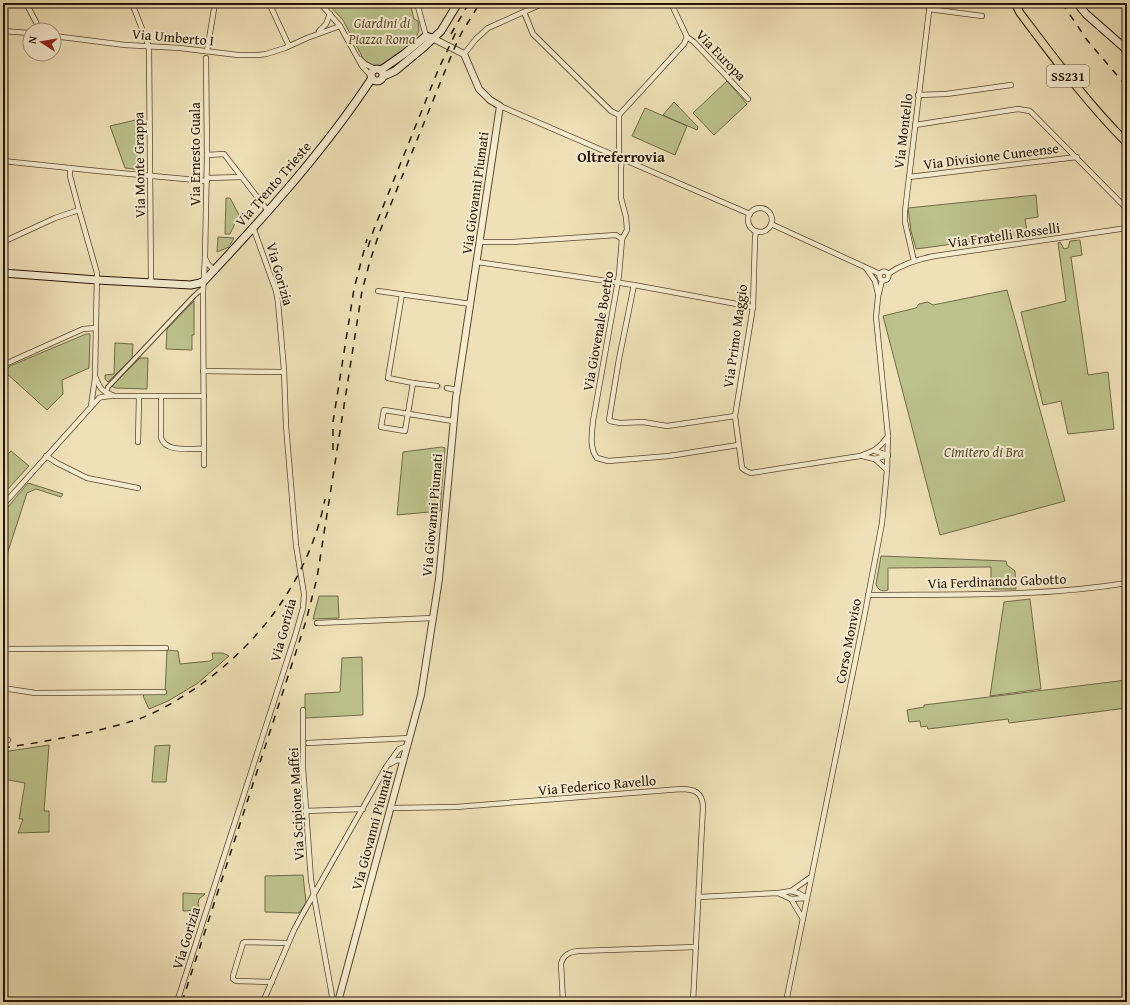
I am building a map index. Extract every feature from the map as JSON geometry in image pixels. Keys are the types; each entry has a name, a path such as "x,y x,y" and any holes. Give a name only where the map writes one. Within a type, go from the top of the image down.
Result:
{"main road":[{"path":"380,71 429,37 441,31 458,3"},
{"name":"SS231","path":"1015,3 1020,13 1075,85 1098,113 1127,144"},
{"path":"1077,3 1086,14 1127,50"},
{"path":"380,71 381,80 374,79 371,73 380,71 395,71 424,48 429,37"},
{"name":"Via Trento Trieste","path":"204,284 214,270 268,211 316,154 374,79"},
{"path":"3,273 151,283 191,285 200,283 204,284"}],"street":[{"path":"26,3 36,22"},
{"path":"132,3 149,46"},
{"path":"207,51 215,3"},
{"path":"269,3 289,46"},
{"path":"320,3 340,26 362,66 374,79"},
{"path":"416,3 429,37 464,54 479,88 490,100 500,106 750,214"},
{"path":"464,54 483,31 544,3"},
{"name":"Via Europa","path":"671,3 687,37 748,99"},
{"name":"Via Montello","path":"914,260 905,222 905,205 930,3"},
{"path":"929,9 982,16"},
{"path":"524,12 533,34 611,111 619,115 684,44 687,37"},
{"path":"314,35 324,28 330,14"},
{"name":"Via Umberto I","path":"62,37 238,55 258,55 266,54 289,46 340,26"},
{"path":"3,31 22,32"},
{"path":"424,48 433,45 445,46"},
{"name":"Via Monte Grappa","path":"149,46 151,283"},
{"name":"Via Ernesto Guala","path":"204,465 203,371 207,180 207,51"},
{"path":"357,57 365,64 380,71"},
{"path":"918,95 946,94 1011,85"},
{"name":"Via Giovanni Piumati","path":"338,1002 421,695 440,572 457,390 500,106"},
{"path":"915,124 1025,109 1034,114 1127,209"},
{"name":"Via Giovenale Boetto","path":"619,115 621,198 626,217 627,230 622,239 619,275 593,421 593,451 597,458 603,460 669,456 738,445"},
{"path":"207,155 224,154 268,211"},
{"name":"Via Divisione Cuneense","path":"909,176 1077,157"},
{"path":"3,161 150,176 207,180 241,177"},
{"path":"70,168 70,176 97,273 95,376 94,393 90,408"},
{"path":"757,208 765,209 771,217 771,224 763,231 756,231 749,222 750,214 757,208"},
{"path":"3,242 56,218 79,210"},
{"path":"771,224 880,274 884,272 888,274 888,279 882,280 880,278 880,274"},
{"name":"Via Gorizia","path":"177,1002 303,608 304,594 296,546 286,426 284,372 279,311 276,291 253,227"},
{"name":"Via Fratelli Rosselli","path":"888,274 894,269 914,260 1127,228"},
{"name":"Via Primo Maggio","path":"756,231 754,238 753,307 735,416 742,468 751,472 860,456 875,451"},
{"path":"480,242 514,242 616,235 622,239"},
{"path":"205,258 214,270"},
{"path":"477,262 617,282 753,307"},
{"path":"865,267 875,281 878,297"},
{"name":"Corso Monviso","path":"786,1002 881,528 888,455 888,436 876,317 878,297 882,280"},
{"path":"106,393 108,387 204,284"},
{"path":"634,285 619,359 609,420 620,423 643,422 667,426 735,416"},
{"path":"378,290 471,304"},
{"path":"402,294 388,378 437,386"},
{"path":"3,365 83,329 96,328"},
{"path":"203,371 284,372"},
{"path":"95,376 99,387 106,393 115,396"},
{"path":"413,382 408,414 405,431 381,427 384,410 408,414 453,421"},
{"path":"447,388 457,390"},
{"path":"138,442 139,396"},
{"path":"161,396 162,442 165,445 174,448 204,449"},
{"path":"3,505 90,408 102,397 204,396"},
{"path":"888,436 875,451 888,455"},
{"name":"Via Primo Maggio","path":"860,456 875,459 888,455"},
{"path":"46,456 87,478 138,488"},
{"path":"875,459 887,470"},
{"name":"Via Ferdinando Gabotto","path":"868,595 1032,592 1109,586 1127,583"},
{"path":"317,623 433,618"},
{"path":"3,649 166,648"},
{"path":"3,688 35,694 164,692"},
{"name":"Via Scipione Maffei","path":"303,710 305,811 313,897 330,990 332,997 338,1002"},
{"path":"308,743 410,738"},
{"path":"263,1002 288,943 301,917 388,765 400,749 408,746"},
{"path":"388,765 396,760 404,761"},
{"name":"Via Federico Ravello","path":"391,808 456,807 681,789 693,790 698,793 702,799 703,806 699,897"},
{"path":"305,811 357,808 363,809"},
{"path":"791,891 811,877"},
{"path":"693,1002 699,897 791,891 807,898"},
{"path":"778,893 791,898 807,898"},
{"path":"791,898 803,919"},
{"path":"272,982 236,981 233,979 232,977 243,943 288,943"},
{"path":"563,1002 561,964 562,959 570,952 696,947"}],"green space":[{"name":"Giardini di Piazza Roma","path":"327,3 410,3 414,19 418,21 419,31 413,43 388,63 377,66 364,60 343,20"},
{"path":"727,81 747,104 714,135 693,113"},
{"path":"674,102 698,127 697,130 663,115"},
{"path":"645,108 687,126 675,155 632,136"},
{"path":"140,119 141,170 125,168 110,126"},
{"path":"1036,195 1038,217 1025,219 1028,237 991,242 990,239 916,249 911,231 908,208"},
{"path":"226,198 230,198 239,215 230,234 225,234"},
{"path":"218,237 234,238 229,247 217,252"},
{"path":"1080,240 1082,255 1071,257 1088,375 1108,372 1114,429 1068,434 1061,401 1043,405 1021,312 1066,301 1058,243 1060,242 1064,249 1068,248 1070,241"},
{"name":"Cimitero di Bra","path":"1007,290 1065,501 940,535 883,316 916,308 919,304 928,302 933,305"},
{"path":"194,301 194,335 192,335 192,350 166,349 167,329"},
{"path":"86,334 90,334 89,368 62,380 63,394 47,410 5,372 10,366"},
{"path":"115,343 133,344 132,358 108,382 105,379 105,375 114,374"},
{"path":"140,358 148,358 147,389 115,388 112,386"},
{"path":"442,447 445,448 440,511 397,515 403,452"},
{"path":"11,451 29,466 7,490 3,480 3,473 5,471 3,469 3,461"},
{"path":"28,483 63,494 61,497 36,489 27,493 3,567 3,513"},
{"path":"881,556 1006,561 1007,565 1015,571 1016,589 991,589 991,567 888,568 888,590 882,591 876,584"},
{"path":"319,596 338,596 339,618 313,619"},
{"path":"1030,599 1041,689 990,696 1004,602"},
{"path":"167,650 178,651 180,664 210,661 213,659 212,653 223,653 229,656 198,683 168,701 149,709 143,696 145,694 165,694"},
{"path":"362,657 363,715 305,718 305,694 340,692 342,658"},
{"path":"1127,680 1127,708 1009,723 1008,719 928,729 927,726 921,727 920,721 909,722 907,710 924,707 924,705"},
{"path":"49,745 44,811 49,811 49,832 18,833 23,819 19,819 25,783 3,779 3,752"},
{"path":"170,745 166,782 152,782 155,746"},
{"path":"303,875 306,903 299,913 265,912 265,876"},
{"path":"183,893 205,894 199,899 198,904 200,910 183,911"}],"tunnel":[{"path":"437,386 447,388"}],"railway":[{"path":"451,34 469,3"},
{"path":"182,1002 306,621 317,578 362,291 370,261 380,231 454,49 462,32 480,3"},
{"path":"1062,3 1087,40 1127,87"},
{"path":"368,247 439,68 457,30"},
{"path":"333,450 333,422 354,289 367,239"},
{"path":"3,748 72,736 139,719 174,702 210,677 234,657 256,635 275,611 292,585 306,558 317,529 325,499"}],"district":[{"name":"Oltreferrovia","path":"621,157"}]}
